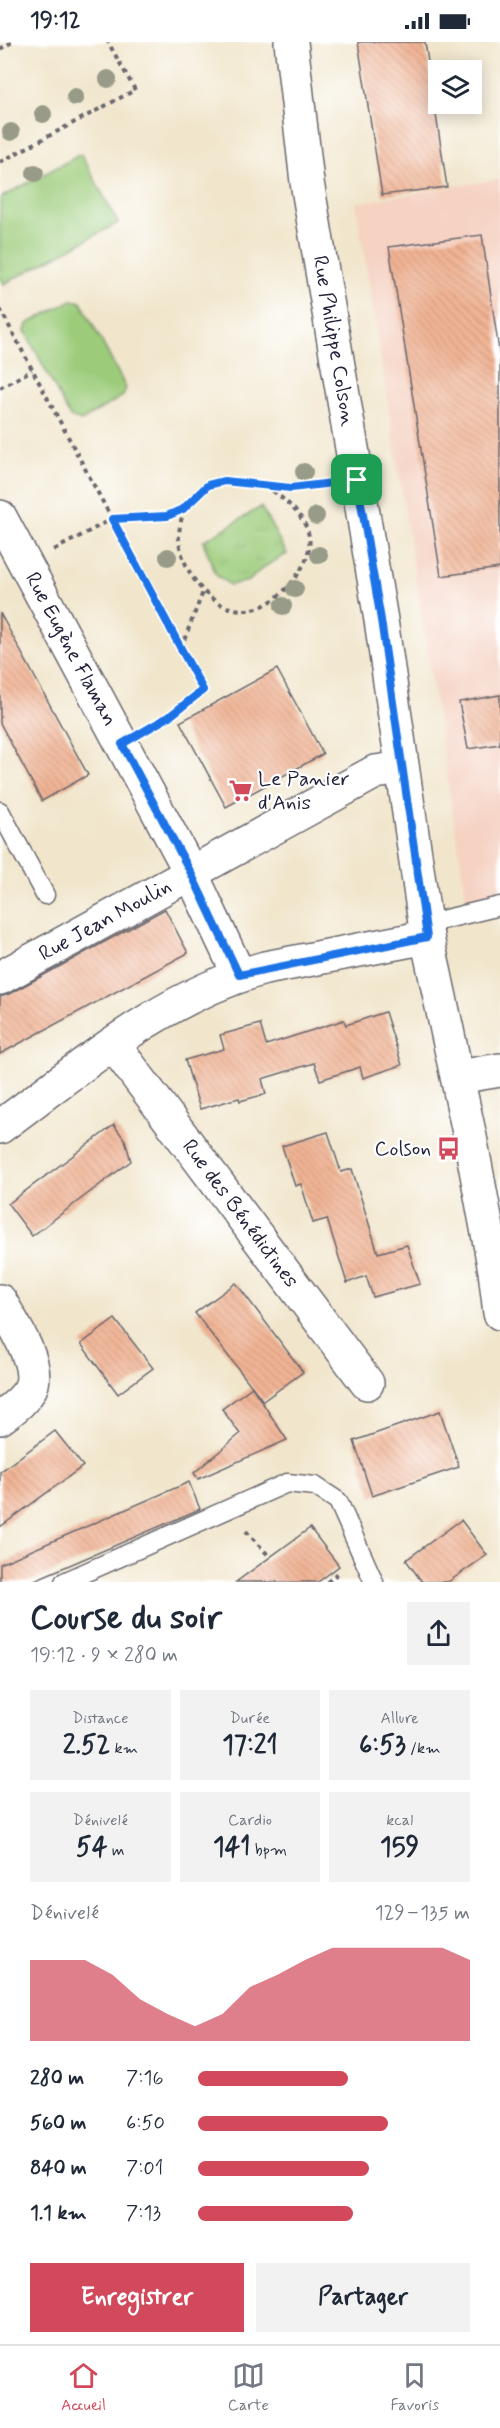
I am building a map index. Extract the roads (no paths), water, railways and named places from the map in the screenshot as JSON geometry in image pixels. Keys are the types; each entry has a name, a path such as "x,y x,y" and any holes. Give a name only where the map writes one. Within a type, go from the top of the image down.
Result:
{"street":[{"name":"Rue Philippe Colson","path":"291,42 307,182 357,480 426,931 458,1077 493,1260 500,1312"},
{"name":"Rue Eugène Flaman","path":"0,518 191,873 239,975"},
{"name":"Rue Jean Moulin","path":"0,978 375,772 402,768"},
{"path":"0,1126 136,1026 178,1002 239,975 426,931"},
{"name":"Rue des Bénédictines","path":"113,1044 367,1383"},
{"path":"458,1077 500,1070"},
{"path":"0,1301 30,1357 32,1384 17,1405 0,1418"}],"lane":[{"path":"0,811 45,895"},
{"path":"426,931 500,906"},
{"path":"64,1582 287,1483 315,1486 338,1501 374,1582"}],"place":[{"name":"Le Panier d'Anis","path":"240,791"},
{"name":"Colson","path":"449,1149"}]}
